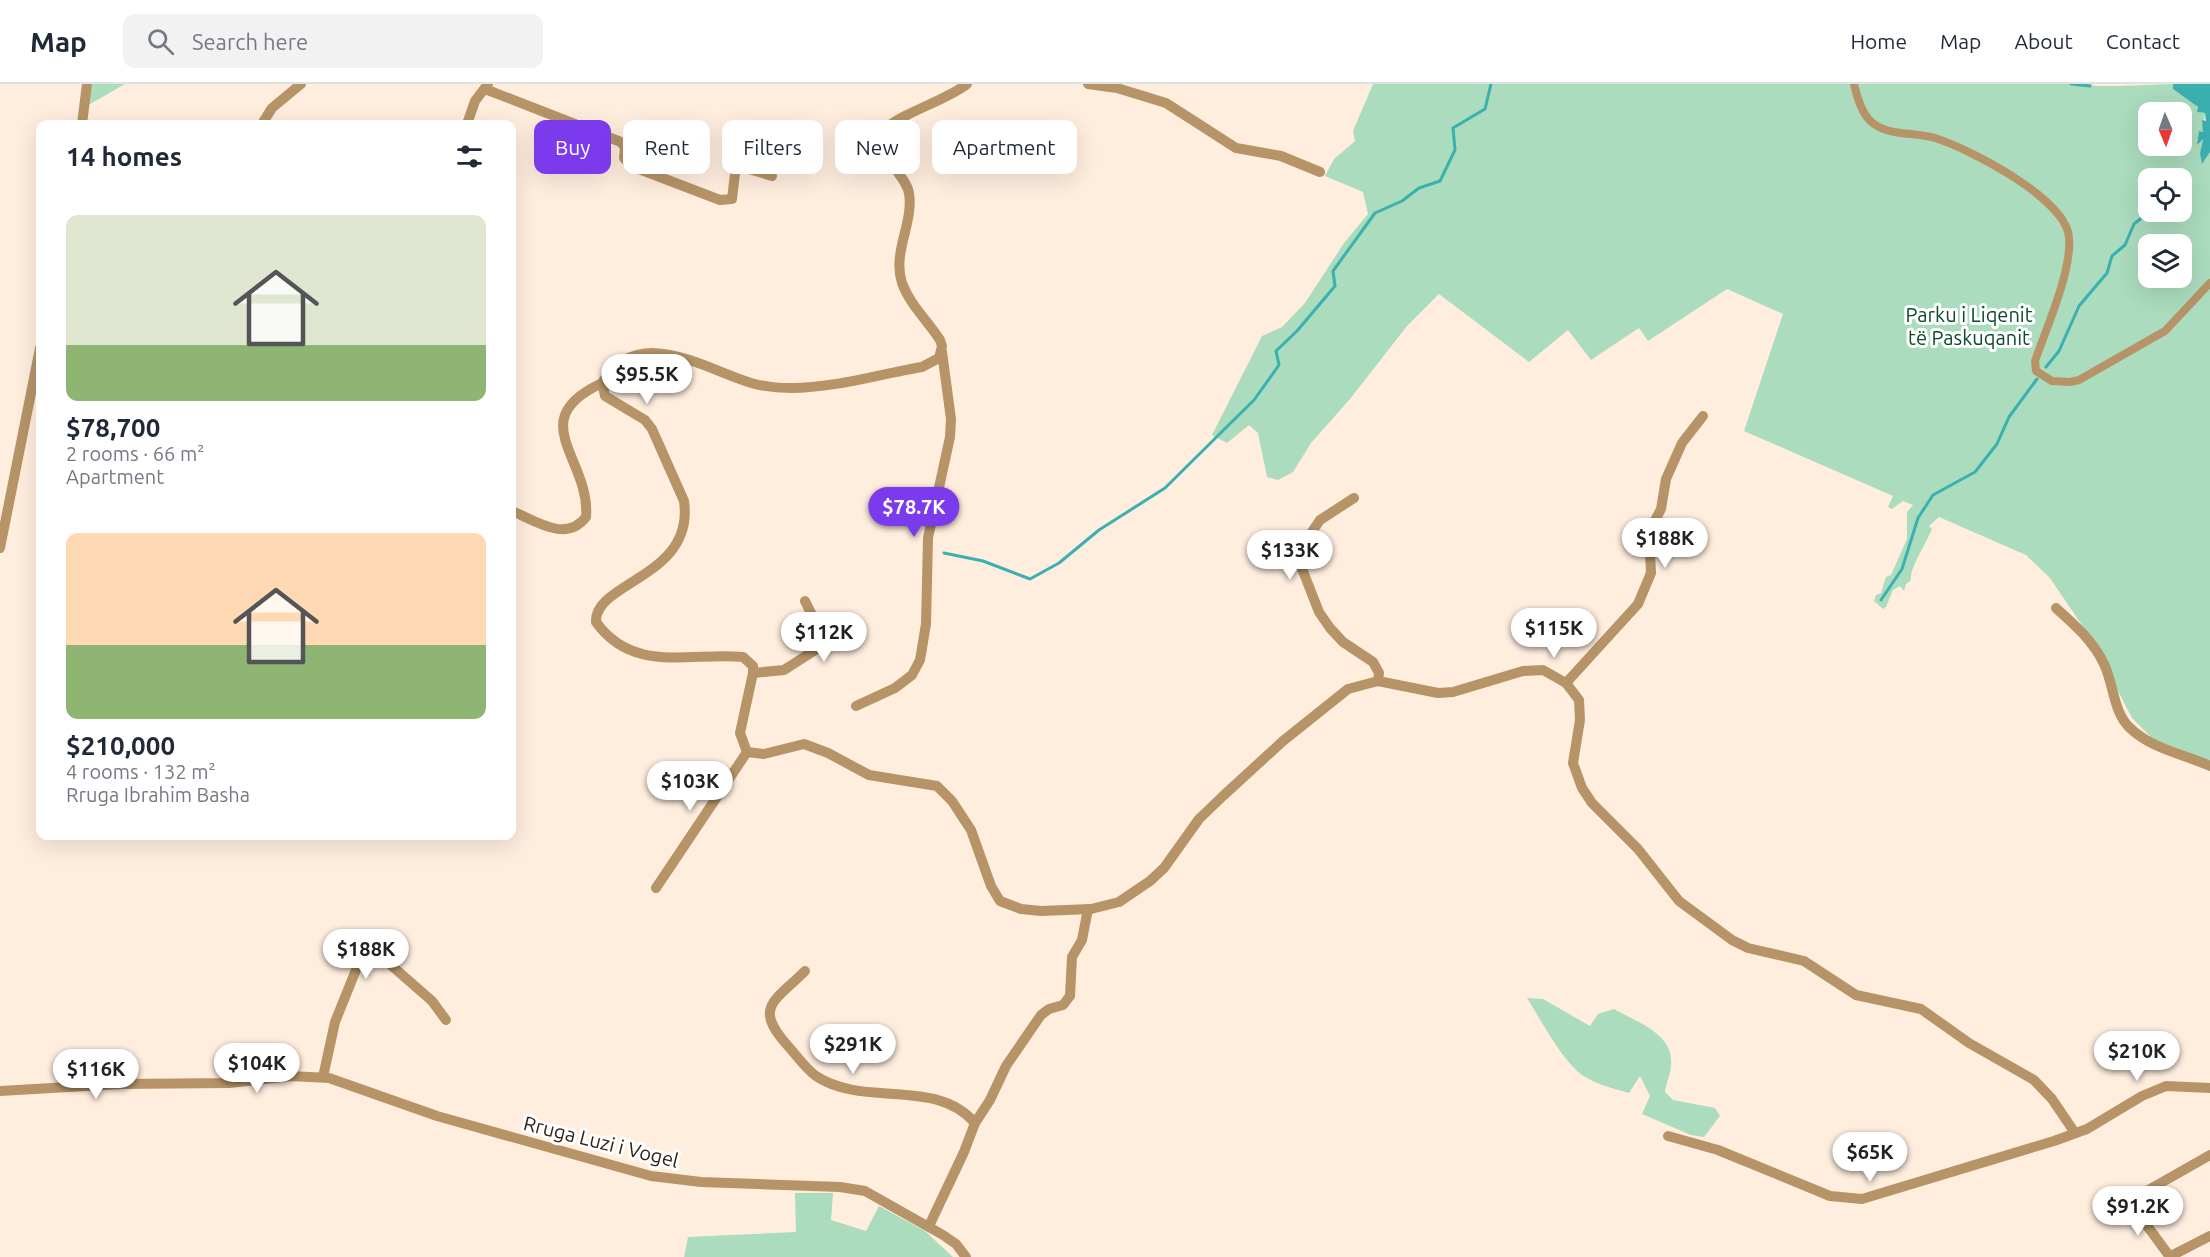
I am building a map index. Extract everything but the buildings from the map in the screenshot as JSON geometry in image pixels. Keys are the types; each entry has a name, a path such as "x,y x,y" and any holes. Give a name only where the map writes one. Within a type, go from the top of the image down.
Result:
{"street":[{"path":"82,120 87,84"},
{"path":"264,120 272,108 301,84"},
{"path":"856,706 895,688 912,675 920,660 926,624 928,538 950,437 951,419 940,340 908,296 900,274 900,254 908,213 909,191 905,180 887,158 883,142 884,135 892,123 952,96 967,84"},
{"path":"1088,84 1117,88 1166,104 1236,148 1281,156 1320,172"},
{"path":"1854,84 1865,115 1871,123 1890,132 1933,138 1978,157 2033,192 2064,221 2070,240 2068,259 2035,361 2036,371 2044,378 2061,383 2079,380 2141,346 2165,331 2210,283"},
{"path":"468,120 475,101 486,87 621,142 625,148 624,158 631,166 720,200 732,199 736,165 772,176"},
{"path":"516,513 563,531 574,530 586,518 585,498 565,438 563,417 574,399 602,383 615,366 627,360 657,354 673,354 756,384 793,388 922,367 939,358 942,352"},
{"path":"0,549 36,368"},
{"path":"602,383 605,396 645,420 652,429 686,510 681,532 667,558 602,604 598,610 596,622 606,634 640,655 671,658 743,657 753,666 740,733 741,741 747,752"},
{"path":"1566,683 1638,604 1651,573 1649,532 1661,509 1665,479 1682,443 1703,416"},
{"path":"1354,498 1320,519 1300,548 1299,561 1319,612 1343,642 1378,667 1378,681"},
{"path":"753,673 784,670 823,645 817,625 805,601"},
{"path":"2056,608 2089,638 2103,661 2117,706 2130,728 2166,750 2210,766"},
{"path":"747,752 764,754 804,744 828,753 869,776 937,786 952,801 971,830 991,886 1000,901 1021,909 1041,911 1088,909 1119,902 1149,881 1164,868 1199,819 1283,741 1348,689 1378,681 1438,693 1453,692 1534,669 1554,675 1574,690 1581,710 1573,763 1582,788 1592,803 1638,849 1679,901 1732,940 1748,948 1804,961 1856,995 1921,1009 1969,1043 2039,1084 2052,1098 2075,1133"},
{"path":"656,888 747,752"},
{"path":"929,1226 975,1123 990,1100 1006,1066 1041,1015 1049,1009 1063,1005 1070,996 1072,957 1082,939 1088,909"},
{"path":"323,1077 335,1022 364,951 372,949 376,952 432,1001 446,1020"},
{"path":"805,971 770,1006 769,1015 771,1027 815,1076 834,1085 863,1091 936,1099 954,1104 975,1123"},
{"name":"Rruga Luzi i Vogel","path":"0,1091 120,1084 229,1083 290,1076 323,1077 358,1086 437,1116 651,1176 690,1181 853,1188 879,1197 929,1226 956,1244 966,1257"},
{"path":"1668,1136 1718,1150 1813,1190 1846,1199 1883,1194 2075,1133 2156,1089 2184,1085 2210,1088"},
{"path":"2210,1155 2129,1201 2169,1257 2210,1236"}],"green space":[{"path":"87,84 125,84 85,107"},
{"name":"Parku i Liqenit të Paskuqanit","path":"1373,84 2093,84 2091,85 2104,86 2173,84 2173,89 2195,104 2201,113 2205,113 2203,132 2199,131 2198,144 2203,138 2200,153 2203,162 2210,152 2210,762 2155,741 2132,718 2090,637 2050,578 2026,555 1939,517 1929,526 1932,529 1915,562 1911,580 1906,584 1904,591 1900,586 1893,590 1883,609 1874,601 1876,595 1881,593 1886,577 1891,575 1907,539 1907,512 1913,505 1903,501 1892,509 1888,507 1893,496 1744,431 1783,314 1727,289 1648,341 1639,328 1591,360 1568,330 1529,362 1439,294 1407,326 1350,399 1311,443 1293,472 1278,480 1267,477 1258,433 1249,425 1227,443 1212,435 1262,336 1282,327 1305,303 1344,243 1368,214 1363,192 1325,176 1334,159 1355,141 1353,131"},
{"path":"1527,998 1543,999 1590,1026 1598,1014 1614,1009 1652,1030 1666,1045 1670,1054 1671,1068 1665,1092 1673,1100 1715,1108 1720,1116 1704,1137 1691,1135 1642,1114 1650,1096 1640,1076 1629,1093 1588,1079 1577,1071 1563,1055"},
{"path":"795,1193 833,1193 831,1220 866,1231 879,1206 925,1231 953,1257 684,1257 688,1237 796,1232"}],"water":[{"path":"2173,84 2210,84 2210,152 2202,164 2200,153 2203,139 2197,145 2199,131 2203,132 2202,120 2206,121 2205,113 2197,112 2198,107 2173,89"}],"waterway":[{"path":"944,553 983,561 1030,579 1059,563 1099,530 1165,488 1254,400 1279,365 1276,351 1297,331 1335,286 1333,271 1375,213 1402,201 1419,188 1440,181 1455,150 1453,128 1485,109 1491,84"},
{"path":"2071,84 2090,86"},
{"path":"2046,367 2059,351 2079,306 2107,273 2112,256 2125,245 2134,224 2138,221"},
{"path":"1881,600 1902,569 1918,518 1933,495 1975,472 1997,444 2009,417 2037,379"}]}
